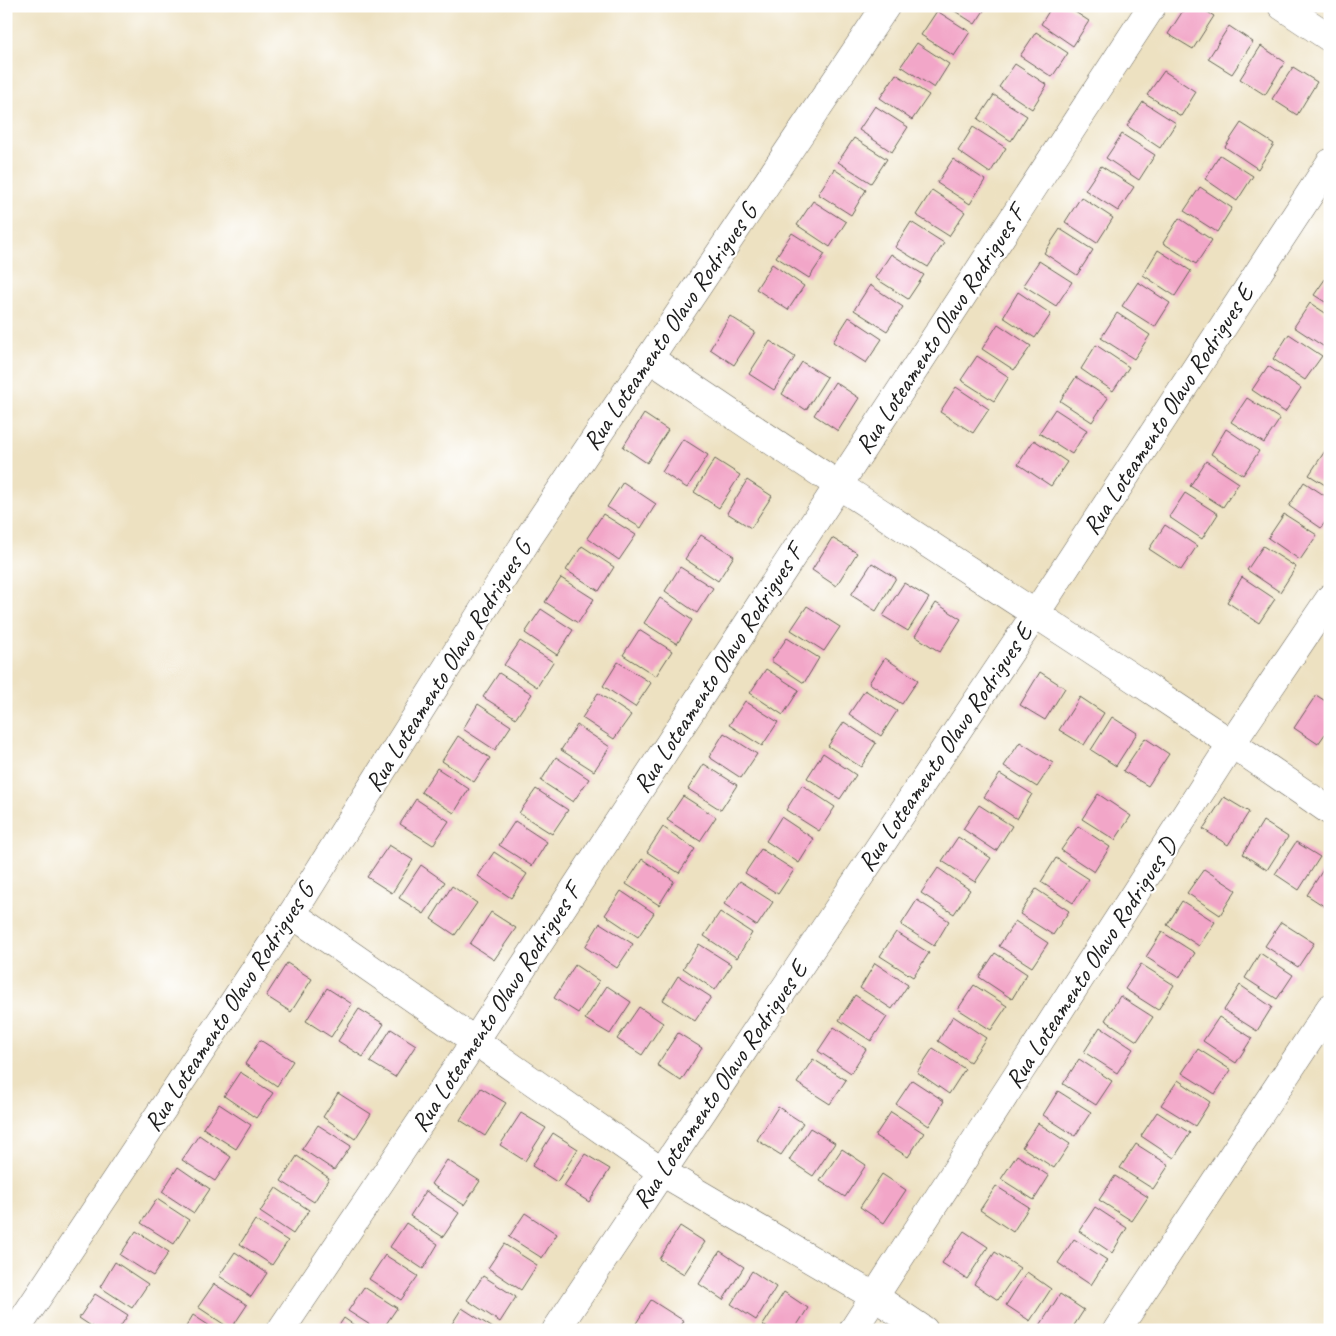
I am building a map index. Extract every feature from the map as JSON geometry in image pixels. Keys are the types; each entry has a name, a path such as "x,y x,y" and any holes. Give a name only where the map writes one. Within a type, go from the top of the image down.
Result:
{"street":[{"name":"Rua Loteamento Olavo Rodrigues G","path":"16,1330 292,914 529,537 886,6"},
{"name":"Rua Loteamento Olavo Rodrigues F","path":"281,1330 475,1040 1152,6"},
{"path":"1282,6 1330,38"},
{"name":"Rua Loteamento Olavo Rodrigues E","path":"556,1330 1036,613 1330,164"},
{"path":"649,358 839,486 1036,613 1232,743 1330,811"},
{"name":"Rua Loteamento Olavo Rodrigues D","path":"853,1330 1232,743 1330,598"},
{"path":"292,914 662,1172 876,1297 924,1330"},
{"path":"1117,1330 1330,1008"}],"building":[{"path":"947,6 987,6 975,24"},
{"path":"1052,6 1066,6 1089,21 1073,46 1041,24"},
{"path":"1186,6 1198,6 1214,16 1193,49 1168,34"},
{"path":"937,11 970,32 954,56 921,35"},
{"path":"1229,26 1253,42 1232,74 1208,59"},
{"path":"1036,32 1068,53 1052,77 1020,56"},
{"path":"917,43 949,64 934,88 901,66"},
{"path":"1261,46 1285,62 1265,95 1240,79"},
{"path":"1015,64 1047,85 1032,109 999,87"},
{"path":"1293,67 1317,82 1297,115 1272,99"},
{"path":"1164,71 1196,92 1181,116 1147,95"},
{"path":"896,74 929,95 912,120 880,98"},
{"path":"994,95 1027,116 1011,141 978,119"},
{"path":"1143,102 1176,123 1160,148 1127,126"},
{"path":"875,106 908,127 892,152 859,130"},
{"path":"1241,123 1274,144 1258,169 1225,147"},
{"path":"973,127 1006,148 990,173 958,151"},
{"path":"1122,134 1155,155 1139,180 1106,158"},
{"path":"854,138 887,159 871,183 838,162"},
{"path":"1220,155 1253,176 1237,201 1205,179"},
{"path":"953,159 985,180 970,204 937,183"},
{"path":"1101,166 1134,187 1118,211 1085,190"},
{"path":"834,169 866,190 851,215 818,194"},
{"path":"1200,187 1232,208 1217,232 1184,211"},
{"path":"932,190 965,212 949,236 916,215"},
{"path":"1081,197 1113,218 1097,243 1065,222"},
{"path":"813,201 846,222 830,247 797,225"},
{"path":"1179,218 1212,240 1196,264 1163,243"},
{"path":"911,222 944,243 928,267 895,247"},
{"path":"1060,229 1093,250 1077,275 1044,253"},
{"path":"792,233 825,254 809,278 776,257"},
{"path":"1158,250 1191,271 1175,296 1143,275"},
{"path":"891,254 924,275 908,299 875,278"},
{"path":"1039,261 1072,282 1056,306 1023,285"},
{"path":"772,264 804,286 788,310 756,289"},
{"path":"1330,272 1330,305 1314,295"},
{"path":"1138,282 1170,303 1155,327 1122,306"},
{"path":"870,285 903,307 887,331 854,310"},
{"path":"1018,292 1051,314 1035,338 1003,317"},
{"path":"1310,303 1330,316 1330,343 1326,348 1294,327"},
{"path":"1117,313 1150,335 1134,359 1101,338"},
{"path":"730,316 755,332 734,365 710,349"},
{"path":"849,317 882,339 866,363 833,342"},
{"path":"998,324 1031,346 1014,370 982,349"},
{"path":"1289,334 1322,356 1305,380 1273,359"},
{"path":"770,341 795,357 774,390 749,374"},
{"path":"1096,345 1129,367 1113,391 1081,369"},
{"path":"977,356 1009,377 994,401 961,380"},
{"path":"802,362 827,377 806,410 782,394"},
{"path":"1268,366 1301,388 1285,412 1252,390"},
{"path":"1076,377 1108,398 1092,422 1060,401"},
{"path":"835,382 859,398 838,431 814,415"},
{"path":"956,387 989,409 973,433 940,412"},
{"path":"1247,398 1280,419 1264,443 1231,422"},
{"path":"1055,409 1087,430 1072,454 1039,433"},
{"path":"644,414 668,430 647,463 623,447"},
{"path":"1226,429 1259,451 1243,475 1211,454"},
{"path":"683,439 708,455 687,488 662,472"},
{"path":"1034,440 1067,462 1051,486 1018,464"},
{"path":"1325,451 1330,454 1330,488 1309,475"},
{"path":"715,459 740,475 719,508 694,492"},
{"path":"1206,461 1239,483 1223,507 1190,486"},
{"path":"747,480 772,496 751,528 727,513"},
{"path":"623,482 656,504 641,528 607,507"},
{"path":"1304,482 1330,499 1330,515 1321,528 1289,506"},
{"path":"1185,493 1218,514 1202,539 1169,517"},
{"path":"603,514 636,535 619,560 587,538"},
{"path":"1284,514 1317,535 1300,560 1268,538"},
{"path":"1165,525 1197,546 1181,570 1149,549"},
{"path":"701,535 734,556 718,581 685,559"},
{"path":"832,538 857,553 836,586 812,570"},
{"path":"582,546 614,567 599,591 566,570"},
{"path":"1263,546 1296,567 1280,592 1247,570"},
{"path":"872,563 896,578 876,611 851,595"},
{"path":"680,567 713,588 697,613 665,591"},
{"path":"1242,577 1275,599 1259,623 1227,602"},
{"path":"561,578 594,599 578,623 545,602"},
{"path":"904,583 929,598 908,631 883,616"},
{"path":"660,598 692,620 677,644 644,623"},
{"path":"936,603 961,619 940,652 915,636"},
{"path":"807,606 840,627 824,651 791,630"},
{"path":"541,609 573,630 557,655 525,633"},
{"path":"639,630 672,651 656,676 623,655"},
{"path":"787,638 819,658 804,683 771,661"},
{"path":"520,641 553,662 537,687 504,665"},
{"path":"885,658 918,680 902,704 869,683"},
{"path":"618,662 651,683 635,707 603,686"},
{"path":"766,669 799,690 783,715 750,693"},
{"path":"1040,672 1065,688 1045,720 1020,705"},
{"path":"499,673 532,694 516,718 483,697"},
{"path":"865,690 897,711 881,736 849,714"},
{"path":"598,693 631,715 614,739 582,718"},
{"path":"1316,695 1330,704 1330,727 1318,744 1294,728"},
{"path":"1080,697 1104,713 1084,745 1059,730"},
{"path":"745,701 778,722 762,746 729,725"},
{"path":"478,704 511,726 495,750 463,729"},
{"path":"1112,717 1137,733 1116,766 1091,750"},
{"path":"844,722 876,743 861,767 828,746"},
{"path":"577,725 610,747 594,771 561,750"},
{"path":"724,733 757,754 741,778 709,757"},
{"path":"458,736 490,758 474,782 442,761"},
{"path":"1145,738 1169,754 1148,786 1123,771"},
{"path":"1020,742 1053,763 1037,787 1004,766"},
{"path":"823,753 856,775 840,799 807,778"},
{"path":"556,757 589,779 573,802 541,781"},
{"path":"704,764 737,785 721,810 688,789"},
{"path":"437,768 469,789 454,813 421,792"},
{"path":"1000,774 1032,794 1017,819 984,797"},
{"path":"802,785 835,807 819,831 786,810"},
{"path":"536,789 568,810 552,834 519,813"},
{"path":"1098,794 1131,816 1115,840 1082,819"},
{"path":"683,796 716,817 700,841 667,820"},
{"path":"1224,797 1249,812 1228,845 1203,829"},
{"path":"416,799 449,821 433,845 400,824"},
{"path":"979,805 1012,826 996,851 963,829"},
{"path":"781,817 814,839 799,863 766,841"},
{"path":"515,821 547,842 532,866 499,845"},
{"path":"1263,821 1288,837 1267,870 1243,854"},
{"path":"1078,826 1110,847 1094,872 1061,850"},
{"path":"663,827 695,849 679,873 647,852"},
{"path":"958,837 991,858 975,882 942,861"},
{"path":"1296,842 1320,857 1299,890 1275,874"},
{"path":"389,845 413,860 392,893 367,877"},
{"path":"761,849 794,870 778,894 745,873"},
{"path":"494,852 527,874 511,898 478,876"},
{"path":"1056,858 1089,879 1073,903 1041,882"},
{"path":"642,859 674,881 659,905 626,884"},
{"path":"1328,862 1330,864 1330,910 1307,895"},
{"path":"421,865 445,882 424,914 399,898"},
{"path":"938,868 970,890 954,914 921,893"},
{"path":"1204,869 1236,890 1220,915 1187,893"},
{"path":"740,881 773,902 757,926 724,904"},
{"path":"452,886 477,903 455,935 431,919"},
{"path":"1036,889 1069,911 1053,935 1020,914"},
{"path":"621,891 654,913 638,937 605,915"},
{"path":"917,900 949,921 934,946 901,925"},
{"path":"1182,901 1215,922 1199,946 1167,925"},
{"path":"491,912 516,928 494,960 470,944"},
{"path":"720,912 752,933 737,958 704,936"},
{"path":"1015,921 1048,943 1032,967 999,946"},
{"path":"1281,922 1314,943 1298,967 1265,946"},
{"path":"600,923 633,944 617,968 585,947"},
{"path":"896,932 929,953 913,977 880,956"},
{"path":"1162,932 1195,953 1179,978 1146,957"},
{"path":"699,944 732,965 715,990 683,968"},
{"path":"995,953 1027,974 1012,999 979,977"},
{"path":"1260,953 1293,975 1277,999 1245,978"},
{"path":"287,963 312,979 291,1012 266,996"},
{"path":"875,963 908,985 892,1009 860,988"},
{"path":"1141,964 1174,985 1158,1010 1125,989"},
{"path":"575,965 599,981 578,1013 554,998"},
{"path":"678,976 711,997 695,1021 663,1000"},
{"path":"974,985 1007,1006 991,1030 958,1009"},
{"path":"1240,985 1272,1007 1257,1031 1224,1010"},
{"path":"607,986 631,1002 610,1034 585,1019"},
{"path":"327,988 352,1004 331,1037 306,1021"},
{"path":"855,995 887,1017 871,1041 839,1020"},
{"path":"1120,996 1153,1017 1137,1041 1105,1020"},
{"path":"639,1007 663,1023 642,1055 617,1039"},
{"path":"359,1009 384,1024 363,1057 338,1041"},
{"path":"953,1016 986,1038 970,1062 938,1041"},
{"path":"1219,1017 1252,1038 1236,1063 1203,1041"},
{"path":"834,1027 866,1049 851,1073 818,1051"},
{"path":"1100,1027 1133,1049 1117,1073 1084,1052"},
{"path":"391,1029 416,1045 395,1077 370,1062"},
{"path":"678,1033 702,1048 681,1081 657,1065"},
{"path":"260,1040 293,1061 277,1086 245,1064"},
{"path":"933,1048 965,1069 949,1094 917,1072"},
{"path":"1198,1049 1231,1070 1215,1094 1182,1073"},
{"path":"813,1059 846,1080 830,1104 797,1083"},
{"path":"1079,1059 1112,1081 1096,1105 1063,1084"},
{"path":"240,1072 273,1093 256,1118 224,1096"},
{"path":"912,1080 944,1101 929,1126 896,1104"},
{"path":"1178,1080 1210,1102 1195,1126 1161,1105"},
{"path":"481,1088 506,1103 485,1136 460,1120"},
{"path":"1058,1091 1091,1112 1075,1136 1043,1115"},
{"path":"338,1093 371,1114 355,1139 323,1117"},
{"path":"219,1104 251,1125 236,1149 203,1128"},
{"path":"778,1107 803,1123 781,1155 757,1140"},
{"path":"891,1112 924,1133 908,1157 875,1136"},
{"path":"1157,1112 1190,1133 1174,1158 1141,1136"},
{"path":"521,1113 546,1128 525,1161 500,1145"},
{"path":"1038,1123 1070,1144 1054,1168 1022,1147"},
{"path":"318,1125 351,1146 334,1170 302,1149"},
{"path":"810,1128 835,1143 813,1176 789,1160"},
{"path":"553,1133 578,1149 557,1182 532,1166"},
{"path":"199,1135 231,1157 215,1181 182,1160"},
{"path":"1136,1144 1169,1165 1153,1189 1120,1168"},
{"path":"842,1149 866,1165 845,1197 820,1181"},
{"path":"585,1154 610,1169 589,1202 564,1186"},
{"path":"1017,1155 1049,1176 1034,1200 1001,1179"},
{"path":"297,1156 329,1178 314,1202 281,1181"},
{"path":"447,1160 480,1181 464,1205 431,1184"},
{"path":"178,1167 210,1189 194,1213 162,1192"},
{"path":"882,1174 906,1190 884,1223 860,1207"},
{"path":"1115,1176 1148,1197 1132,1221 1099,1200"},
{"path":"996,1186 1029,1207 1013,1232 980,1210"},
{"path":"276,1188 309,1210 293,1234 260,1212"},
{"path":"426,1191 459,1213 443,1237 410,1216"},
{"path":"157,1199 189,1220 174,1244 141,1223"},
{"path":"1095,1207 1127,1228 1112,1253 1079,1231"},
{"path":"525,1213 557,1234 542,1258 509,1237"},
{"path":"255,1220 288,1241 272,1265 240,1244"},
{"path":"406,1223 438,1244 423,1269 390,1247"},
{"path":"680,1226 705,1242 684,1274 659,1259"},
{"path":"136,1231 169,1252 153,1276 120,1255"},
{"path":"964,1231 988,1247 967,1279 942,1263"},
{"path":"1074,1239 1107,1260 1091,1285 1058,1263"},
{"path":"504,1244 537,1265 521,1290 488,1268"},
{"path":"720,1251 744,1267 723,1300 699,1284"},
{"path":"235,1252 267,1273 251,1297 219,1276"},
{"path":"995,1252 1020,1268 998,1300 974,1284"},
{"path":"385,1255 418,1276 401,1300 369,1279"},
{"path":"115,1262 148,1284 132,1308 100,1287"},
{"path":"752,1271 776,1287 756,1320 731,1304"},
{"path":"1027,1272 1051,1289 1030,1321 1006,1305"},
{"path":"483,1276 516,1297 500,1322 467,1300"},
{"path":"214,1284 247,1305 231,1329 198,1307"},
{"path":"364,1287 397,1308 382,1330 378,1330 348,1311"},
{"path":"784,1292 808,1308 794,1330 771,1330 763,1325"},
{"path":"95,1294 128,1315 118,1330 97,1330 79,1318"},
{"path":"1060,1294 1084,1310 1071,1330 1043,1330 1039,1327"},
{"path":"651,1300 684,1321 678,1330 643,1330 635,1325"},
{"path":"462,1308 496,1330 448,1330"},
{"path":"193,1315 216,1330 184,1330"},
{"path":"344,1318 361,1330 336,1330"}]}
